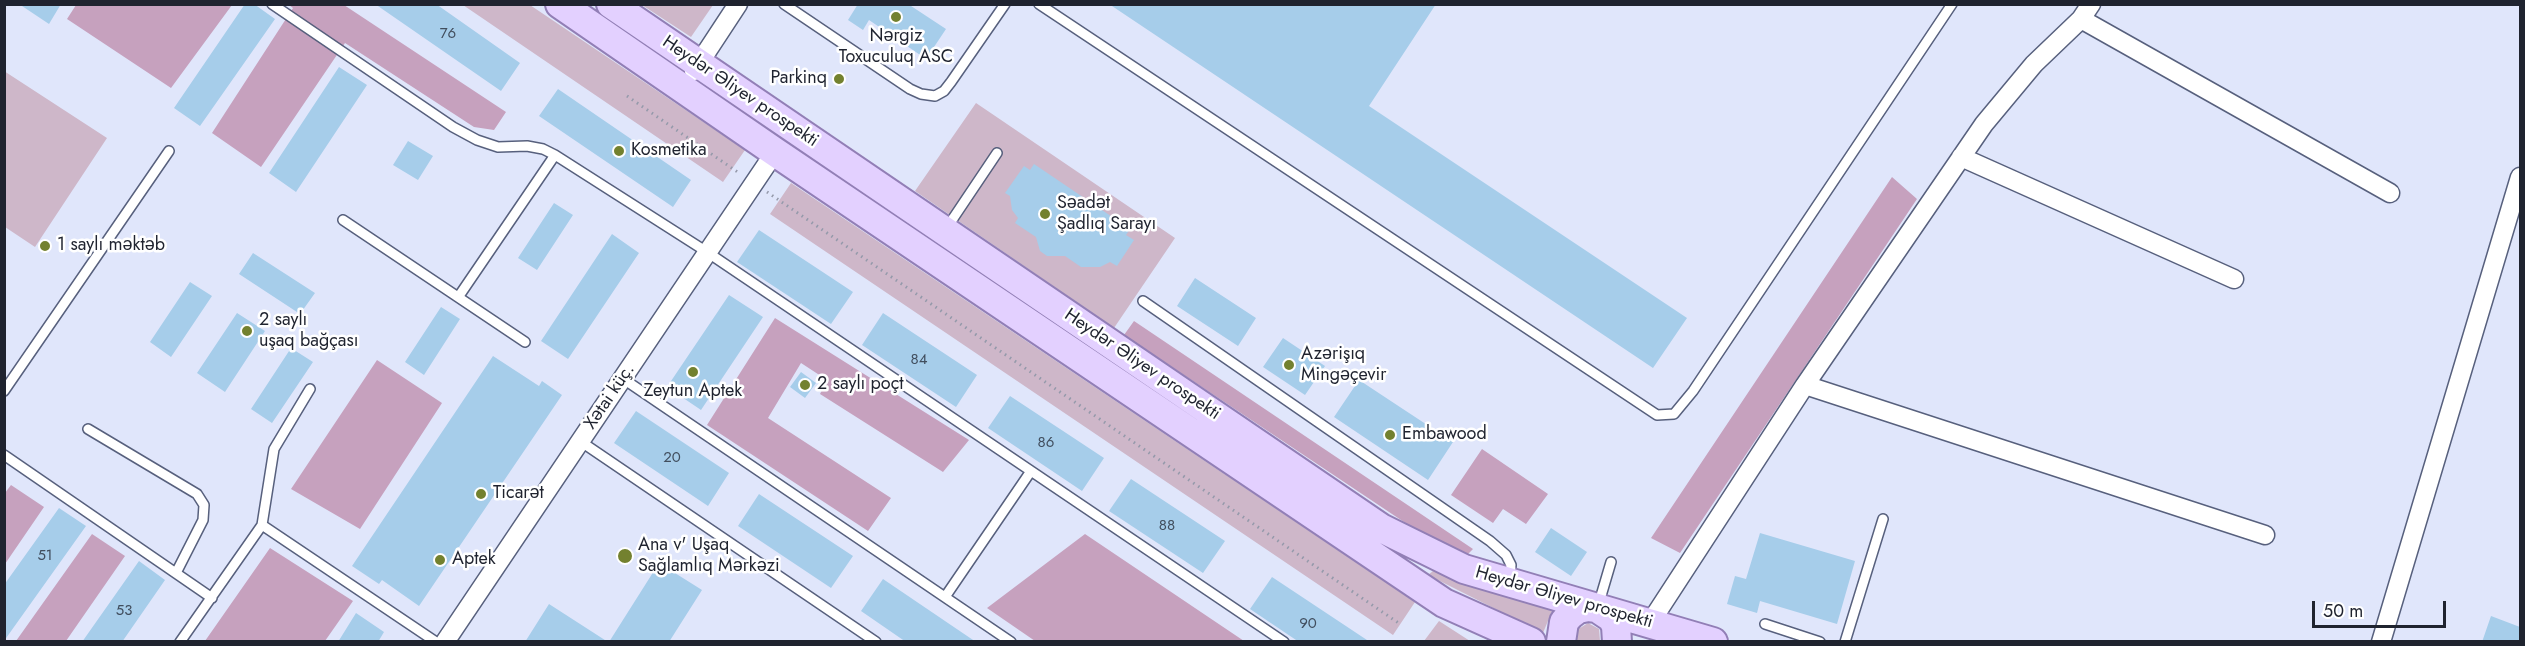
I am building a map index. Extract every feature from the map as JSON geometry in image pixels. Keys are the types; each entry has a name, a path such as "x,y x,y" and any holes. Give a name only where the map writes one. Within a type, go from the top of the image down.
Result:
{"main road":[{"name":"Heydər Əliyev prospekti","path":"560,4 1443,603 1531,642"},
{"name":"Heydər Əliyev prospekti","path":"611,4 1381,528 1455,565 1509,584 1713,642"},
{"path":"1561,642 1561,632 1570,615 1578,609 1597,608 1612,618 1616,626 1617,642"}],"street":[{"path":"682,87 738,4"},
{"path":"1650,623 1805,385 1984,124 2034,64 2086,12 2390,193"},
{"name":"Xətai küç.","path":"445,642 775,152"},
{"path":"1961,157 2234,279"},
{"path":"2381,642 2520,177"},
{"path":"1805,385 2265,535"}],"lane":[{"path":"272,4 453,127 477,140 498,147 527,146 543,149 555,155 707,252 1284,642"},
{"path":"784,4 910,89 921,94 935,96 944,91 951,82 1005,4"},
{"path":"1039,4 1657,415 1674,414 1694,391 1952,4"},
{"path":"4,391 169,151"},
{"path":"945,231 997,153"},
{"path":"459,296 555,155"},
{"path":"343,220 525,342"},
{"path":"1143,301 1490,541 1506,555 1511,565 1509,584"},
{"path":"622,378 1011,642"},
{"path":"180,642 262,525 274,449 310,389"},
{"path":"88,429 196,494 204,505 203,520 176,573"},
{"path":"580,441 876,642"},
{"path":"4,454 212,598"},
{"path":"945,597 1031,471"},
{"path":"1845,642 1883,519"},
{"path":"262,525 436,642"},
{"path":"1597,608 1611,561"},
{"path":"1765,624 1820,642"}],"path":[{"path":"627,96 745,177"},
{"path":"765,190 1400,624"}],"shaded area":[{"path":"76,5 232,5 171,88 67,19"},
{"path":"289,5 344,5 506,112 494,130 474,127 345,43 261,167 212,133 293,8"},
{"path":"463,5 530,5 745,150 723,182"},
{"path":"642,5 713,5 691,37"},
{"path":"4,71 107,138 35,247 5,227"},
{"name":"Səadət Şadlıq Sarayı","path":"976,103 1175,238 1114,328 915,191"},
{"path":"1892,177 1917,199 1680,553 1651,538"},
{"path":"791,183 1415,602 1393,635 770,214"},
{"path":"775,318 969,440 943,472 820,394 827,380 801,363 768,418 891,498 868,531 707,425"},
{"path":"1134,321 1473,549 1467,555 1407,524 1124,335"},
{"path":"377,360 442,403 360,529 291,489"},
{"path":"1482,449 1548,494 1526,524 1503,509 1493,523 1451,495"},
{"path":"11,485 44,507 5,564 5,493"},
{"path":"92,534 125,556 66,641 16,641"},
{"path":"1085,534 1244,641 1035,641 987,608"},
{"path":"270,548 353,601 325,641 205,641"},
{"path":"1433,571 1552,611 1543,633 1428,575"},
{"path":"1439,621 1470,641 1424,641"},
{"path":"1588,623 1599,629 1600,641 1577,641 1577,630"}],"building":[{"path":"19,4 61,4 49,24"},
{"path":"245,4 254,4 275,19 200,126 174,108"},
{"path":"375,4 436,4 520,63 501,91"},
{"path":"858,4 908,4 946,29 926,59 869,20 863,30 848,20"},
{"path":"1109,4 1436,4 1369,106 1687,318 1653,368"},
{"path":"339,67 367,85 296,192 269,173"},
{"path":"558,89 691,180 673,207 539,116"},
{"path":"408,141 433,156 418,180 393,165"},
{"path":"1034,164 1130,229 1126,235 1134,240 1117,266 1110,262 1100,267 1081,267 1065,256 1047,256 1040,251 1036,237 1015,223 1018,218 1012,210 1010,196 1005,193 1024,166 1030,170"},
{"path":"554,203 573,215 537,270 518,258"},
{"path":"759,230 853,292 831,324 737,262"},
{"path":"612,234 639,253 568,359 541,341"},
{"path":"253,253 315,293 300,314 239,274"},
{"path":"1195,278 1256,318 1238,346 1177,306"},
{"path":"190,282 212,296 171,357 150,342"},
{"path":"729,295 763,317 701,410 667,387"},
{"path":"441,307 460,319 424,375 405,362"},
{"path":"237,313 265,331 225,392 197,373"},
{"path":"883,313 977,375 956,407 862,345"},
{"path":"1283,338 1325,366 1305,395 1263,367"},
{"path":"291,348 313,362 272,423 251,409"},
{"path":"493,356 539,386 542,381 562,395 419,606 382,580 379,584 352,566"},
{"path":"801,372 816,383 805,398 790,387"},
{"path":"1359,380 1453,442 1428,480 1334,417"},
{"path":"1010,396 1104,458 1082,491 988,428"},
{"path":"636,411 729,473 708,506 614,443"},
{"path":"1131,479 1225,541 1203,573 1109,511"},
{"path":"759,494 853,556 831,588 738,526"},
{"path":"59,508 86,526 4,641 4,585"},
{"path":"1551,528 1587,552 1571,576 1535,552"},
{"path":"1760,533 1855,561 1837,624 1760,601 1757,613 1727,604 1735,576 1746,579"},
{"path":"139,561 165,580 122,642 82,642"},
{"path":"659,563 702,590 669,642 609,642"},
{"path":"1272,577 1370,642 1299,642 1250,609"},
{"path":"883,579 976,642 906,642 861,611"},
{"path":"549,604 608,642 525,642"},
{"path":"356,613 384,632 378,642 338,642"},
{"path":"2491,616 2520,627 2520,642 2482,642"}],"place":[{"name":"Nərgiz Toxuculuq ASC","path":"896,17"},
{"name":"Parkinq","path":"839,79"},
{"name":"Kosmetika","path":"619,151"},
{"name":"Səadət Şadlıq Sarayı","path":"1045,214"},
{"name":"1 saylı məktəb","path":"45,246"},
{"name":"2 saylı uşaq bağçası","path":"247,331"},
{"name":"Azərişıq Mingəçevir","path":"1289,365"},
{"name":"Zeytun Aptek","path":"693,372"},
{"name":"2 saylı poçt","path":"805,385"},
{"name":"Embawood","path":"1390,435"},
{"name":"Ticarət","path":"481,494"},
{"name":"Ana v' Uşaq Sağlamlıq Mərkəzi","path":"625,556"},
{"name":"Aptek","path":"440,560"}]}
